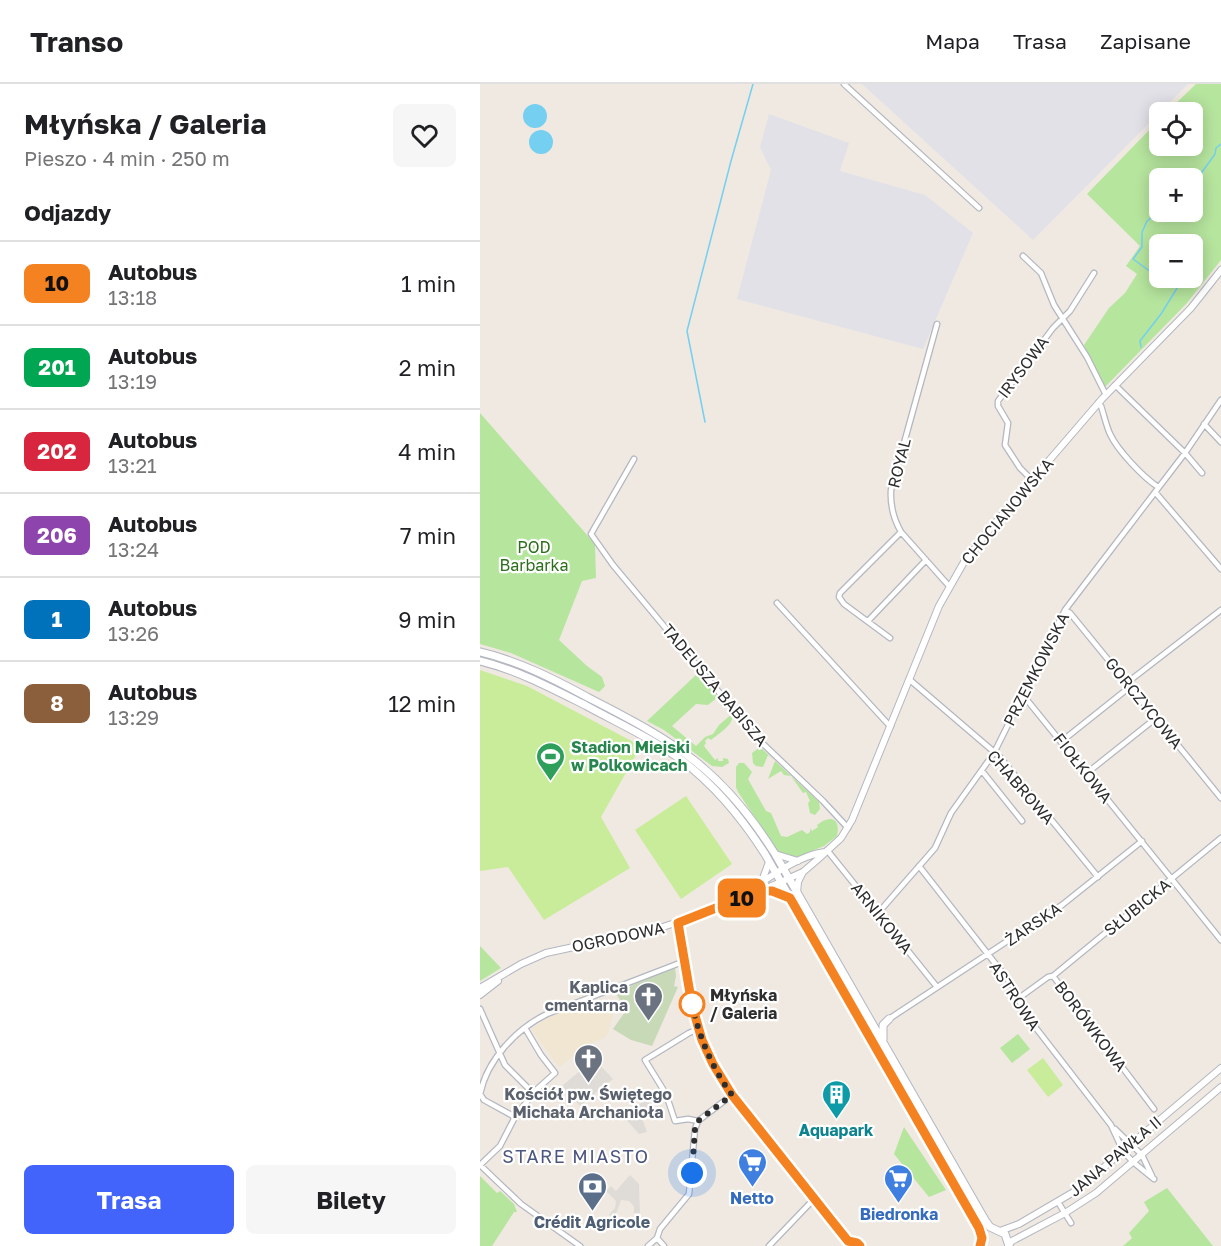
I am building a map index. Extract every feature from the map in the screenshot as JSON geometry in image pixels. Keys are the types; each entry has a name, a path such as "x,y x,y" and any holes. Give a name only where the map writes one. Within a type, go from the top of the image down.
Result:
{"main road":[{"path":"480,652 537,671 643,726 677,746 703,766 737,799 775,854 984,1219 988,1225 1006,1235 1009,1246"},
{"path":"480,661 524,675 549,686 672,753 698,774 735,811 781,882 980,1242"},
{"path":"864,1008 876,1019 889,1019"},
{"path":"886,1048 882,1031 883,1025 889,1019"},
{"path":"980,1242 986,1231 998,1230"}],"street":[{"path":"844,84 979,208"},
{"path":"1023,256 1041,273 1054,305 1106,395"},
{"name":"CHOCIANOWSKA","path":"848,828 939,606 949,586 975,547 1098,404 1191,308 1221,270"},
{"path":"1063,319 1094,273"},
{"name":"IRYSOWA","path":"1032,480 1020,468 1005,445 1008,423 998,406 998,400 1053,328 1063,319"},
{"name":"ROYAL","path":"937,324 891,490 892,513 901,532 949,586"},
{"path":"1115,386 1185,453 1202,473"},
{"name":"PRZEMKOWSKA","path":"879,912 935,848 951,813 994,753 1065,610 1185,453 1220,403"},
{"path":"1098,404 1101,406 1116,444 1157,489 1221,568"},
{"path":"1204,424 1221,442"},
{"name":"TADEUSZA BABISZA","path":"634,459 591,534 613,564 746,725 848,828"},
{"path":"890,638 840,601 840,593 901,532"},
{"path":"868,621 926,560"},
{"path":"777,603 891,726"},
{"name":"GORCZYCOWA","path":"1065,610 1130,684 1221,798"},
{"path":"1062,741 1221,610"},
{"name":"CHABROWA","path":"910,680 994,753 1098,877"},
{"name":"FIOŁKOWA","path":"1023,695 1221,940"},
{"path":"1087,773 1156,718"},
{"path":"982,771 1022,821"},
{"path":"797,893 798,882 803,872 838,841 848,828"},
{"name":"SŁUBICKA","path":"1053,976 1221,838"},
{"name":"ŻARSKA","path":"889,1019 1062,905 1142,841"},
{"name":"OGRODOWA","path":"735,901 783,869 818,852 826,851"},
{"name":"ARNIKOWA","path":"826,851 879,912 937,987"},
{"path":"775,854 799,861"},
{"path":"762,881 769,862"},
{"name":"ASTROWA","path":"919,866 1012,985 1022,1010 1111,1125 1124,1151 1133,1162 1154,1179 1142,1155 1111,1125"},
{"name":"OGRODOWA","path":"480,988 521,964 546,953 678,923 803,872"},
{"path":"759,891 772,891 790,898"},
{"path":"678,923 692,1005 698,1029 713,1064 732,1095 852,1246"},
{"path":"515,1117 481,1097 481,1090 489,1066 525,1028 547,1014 685,961"},
{"name":"OGRODOWA","path":"480,995 502,976"},
{"name":"BORÓWKOWA","path":"1019,998 1048,976 1053,976 1154,1110"},
{"path":"480,1008 509,1070 533,1093"},
{"path":"480,1017 487,1024"},
{"path":"525,1028 555,1073 533,1093 515,1117 500,1146 480,1165 521,1204 580,1246"},
{"path":"698,1029 645,1060 666,1094 675,1121 688,1119 698,1121"},
{"name":"JANA PAWŁA II","path":"998,1230 1011,1228 1058,1202 1087,1182 1221,1068"},
{"name":"JANA PAWŁA II","path":"1009,1246 1012,1241 1065,1213 1096,1193 1221,1087"},
{"path":"648,1246 657,1238 660,1229 689,1194 695,1129 698,1121 732,1095"},
{"path":"769,1246 814,1199"},
{"path":"1058,1202 1071,1223"},
{"path":"657,1238 664,1246"}],"shaded area":[{"path":"862,84 1188,84 1170,102 1149,102 1149,123 1033,240"},
{"path":"769,114 849,143 840,171 925,195 973,233 923,349 737,299 771,170 760,147"},
{"path":"613,998 613,1014 608,1033 604,1038 587,1045 559,1067 531,1029 552,1015 584,1009"},
{"path":"594,1059 613,1079 580,1106 562,1086"},
{"path":"647,1098 654,1114 642,1118 647,1132 639,1134 624,1117"},
{"path":"630,1175 639,1184 640,1213 634,1213 634,1206 629,1201 621,1200 615,1217 609,1215 615,1208 616,1201 606,1191 611,1186 616,1191"}],"green space":[{"path":"1196,84 1221,84 1221,260 1203,283 1203,234 1149,234 1149,288 1199,288 1105,387 1084,345 1109,308 1125,293 1137,274 1126,266 1140,246 1087,194 1149,130 1149,156 1203,156 1203,102 1177,102"},
{"name":"POD Barbarka","path":"480,413 595,544 596,578 582,581 559,640 602,677 605,686 599,692 511,653 480,644"},
{"name":"Stadion Miejski w Polkowicach","path":"480,670 527,686 641,746 601,817 630,868 544,920 508,867 480,871"},
{"path":"698,673 718,697 708,705 696,704 672,726 696,746 705,737 713,734 719,725 733,713 731,721 725,728 711,740 708,738 705,741 704,746 715,760 728,759 729,763 722,767 712,766 664,730 647,721"},
{"path":"760,747 819,802 820,809 815,815 810,813 808,803 810,801 806,792 803,793 791,776 784,775 781,771 768,779 775,761 768,755 763,767 753,763 752,753"},
{"path":"739,763 744,763 752,772 748,779 766,811 771,813 781,836 787,837 802,830 807,834 810,828 812,831 818,827 817,825 830,819 836,822 837,836 824,846 797,857 782,854 776,849 738,792 736,767"},
{"path":"686,796 732,864 681,899 635,830"},
{"path":"480,946 501,968 480,981"},
{"path":"675,968 674,986 678,987 652,1046 631,1040 613,1029 627,1009 615,993"},
{"path":"1018,1034 1030,1049 1012,1063 1000,1048"},
{"path":"1043,1058 1063,1085 1048,1097 1027,1070"},
{"path":"904,1127 946,1190 929,1197 894,1154"},
{"path":"480,1176 497,1193 500,1191 514,1204 517,1212 514,1212 492,1246 480,1246"},
{"path":"1167,1188 1213,1246 1123,1246 1132,1238 1129,1233 1149,1211 1144,1202"}],"water":[{"path":"535,104 543,108 547,116 543,124 535,128 527,124 523,116 527,108"},
{"path":"541,130 546,131 552,137 552,147 546,153 541,154 536,153 530,147 529,142 530,137 536,131"}],"waterway":[{"path":"705,422 687,331 753,84"},
{"path":"1203,171 1215,154 1216,148 1221,144"},
{"path":"1141,347 1140,341 1161,314 1179,285 1165,282 1133,259 1142,247 1142,232 1149,219"}],"bus line":[{"name":"10","path":"860,1246 848,1241 725,1086 698,1029 678,923 719,909 759,891 772,891 790,898 979,1228 982,1235 980,1246"}],"place":[{"name":"Stadion Miejski w Polkowicach","path":"550,782"},
{"name":"Młyńska / Galeria","path":"692,1004"},
{"name":"Kaplica cmentarna","path":"649,1022"},
{"name":"Kościół pw. Świętego Michała Archanioła","path":"588,1084"},
{"name":"Aquapark","path":"836,1120"},
{"name":"Netto","path":"752,1188"},
{"name":"Biedronka","path":"899,1204"},
{"name":"Crédit Agricole","path":"592,1212"}],"district":[{"name":"STARE MIASTO","path":"576,1157"}],"route":[{"path":"692,1004 698,1029 708,1053 732,1095 698,1121 695,1129 692,1173"}]}
